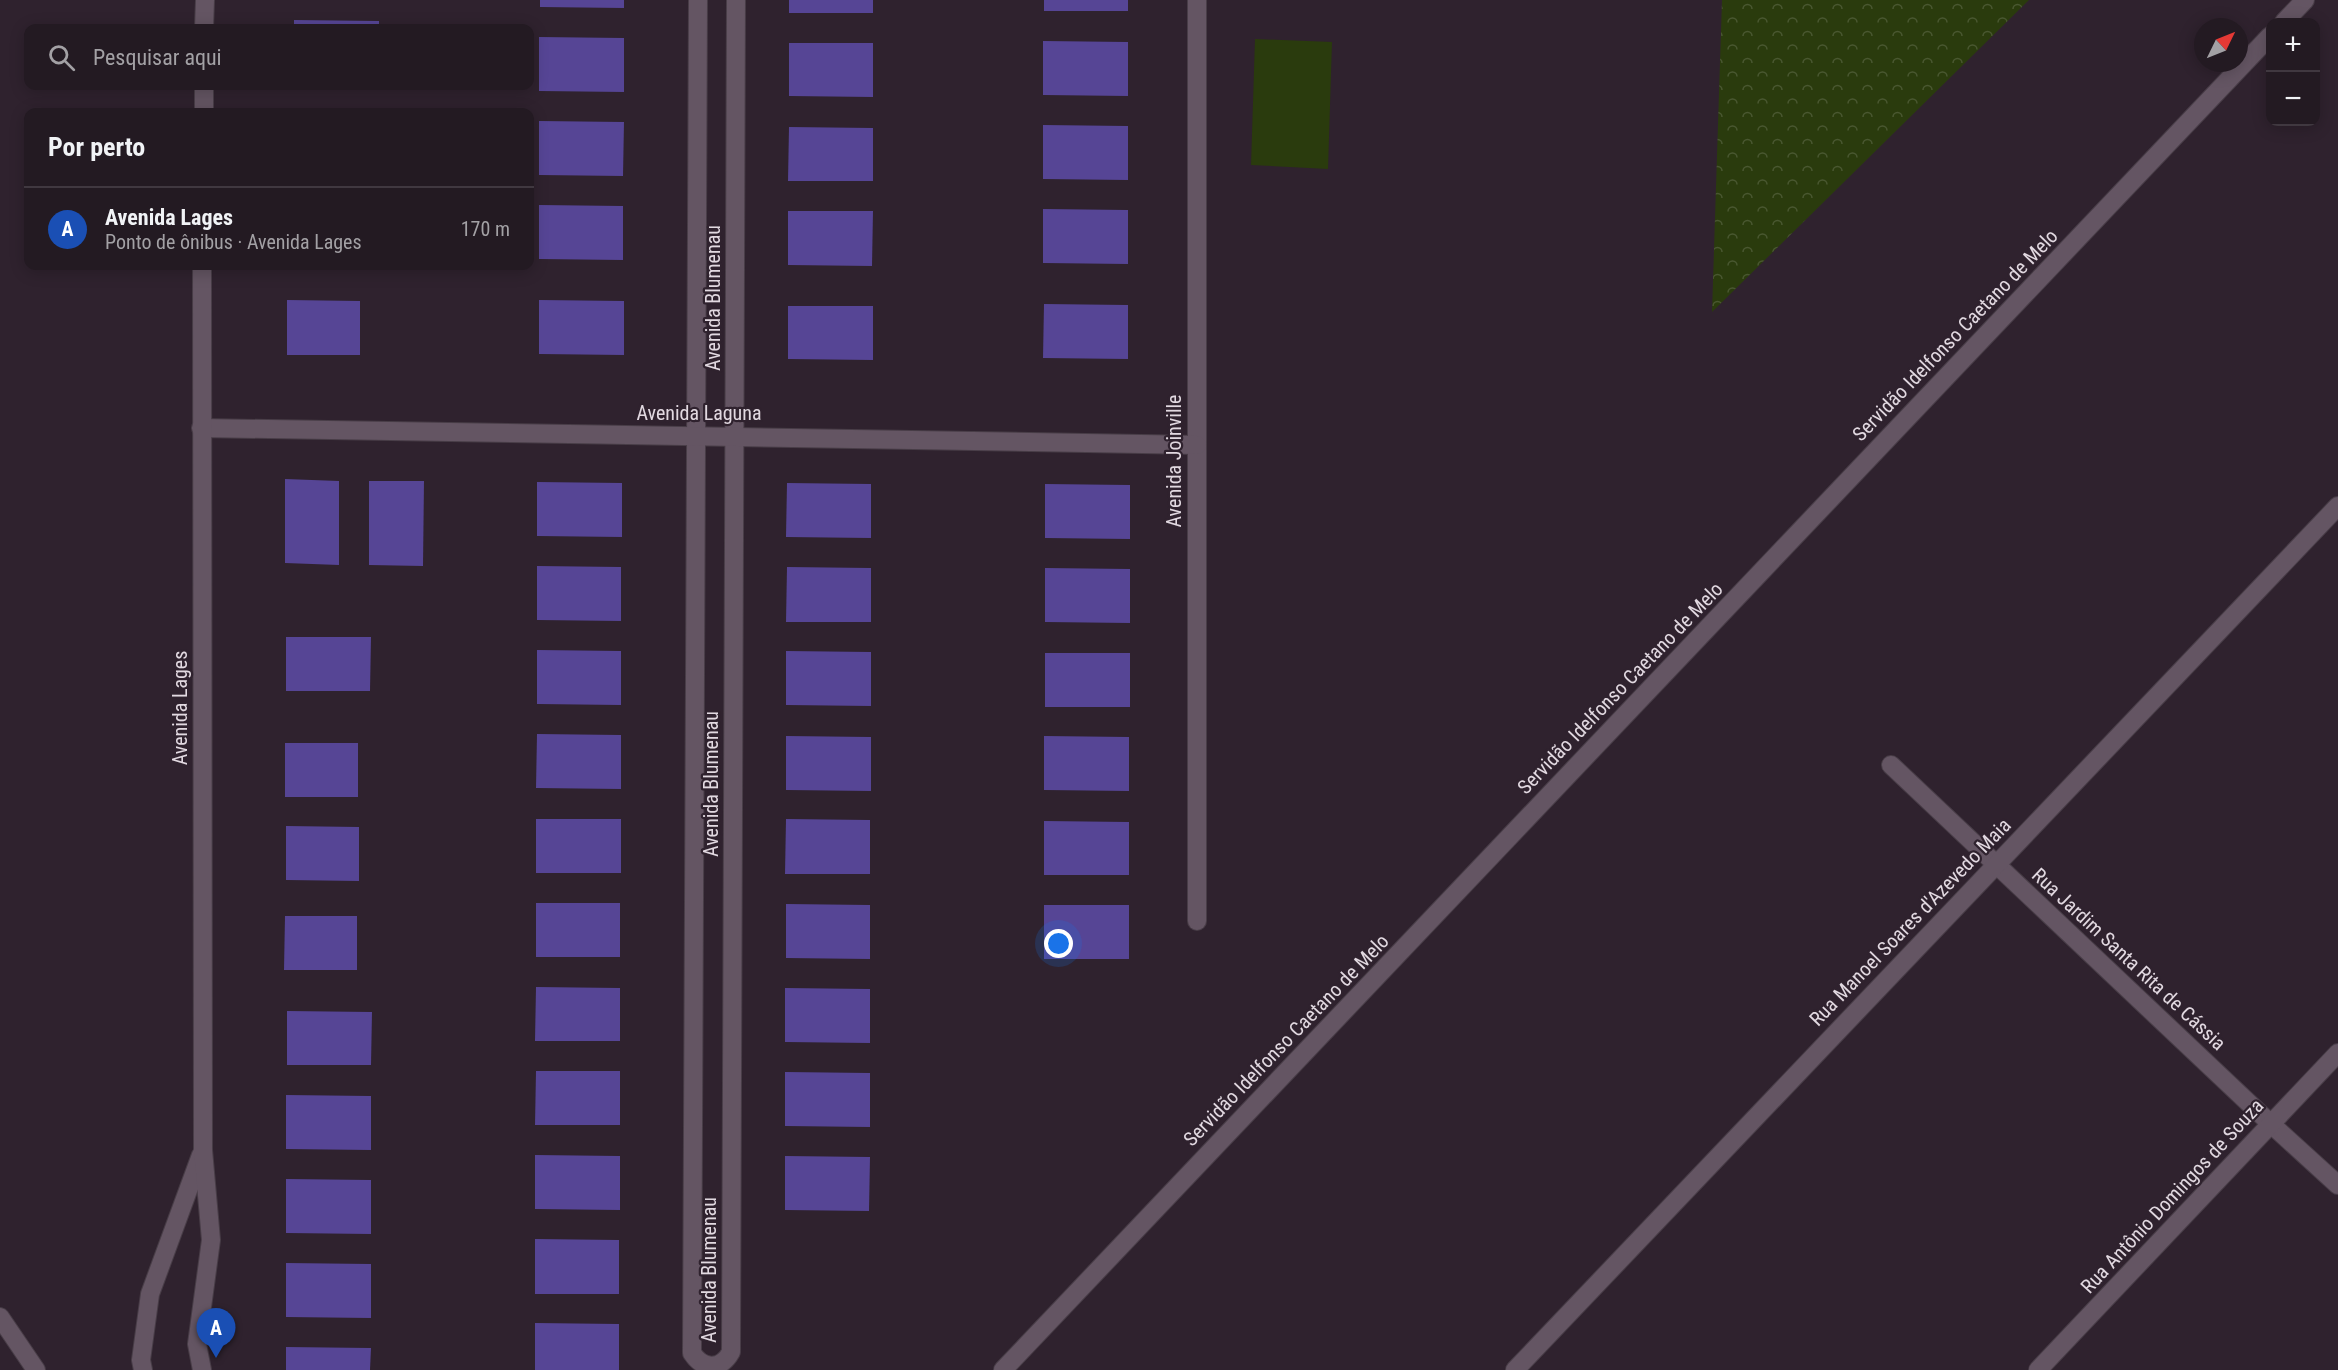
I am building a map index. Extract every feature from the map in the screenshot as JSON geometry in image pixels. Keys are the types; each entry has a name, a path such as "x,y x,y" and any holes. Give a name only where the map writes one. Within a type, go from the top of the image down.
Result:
{"street":[{"path":"204,24 205,0"},
{"name":"Avenida Blumenau","path":"698,0 692,1353 699,1364 707,1366 728,1360 731,1353 736,0"},
{"name":"Avenida Joinville","path":"1197,0 1197,921"},
{"path":"2288,18 2305,0"},
{"name":"Servidão Idelfonso Caetano de Melo","path":"1003,1370 2266,41"},
{"path":"204,90 204,108"},
{"name":"Avenida Lages","path":"202,270 202,1150 211,1240 197,1344 202,1370"},
{"name":"Avenida Laguna","path":"201,428 735,435 1197,446"},
{"name":"Rua Manoel Soares d'Azevedo Maia","path":"1515,1370 2338,506"},
{"name":"Rua Jardim Santa Rita de Cássia","path":"1891,765 2338,1185"},
{"name":"Rua Antônio Domingos de Souza","path":"2038,1370 2338,1053"},
{"name":"Avenida Lages","path":"143,1370 141,1360 150,1294 202,1150"},
{"path":"0,1317 36,1370"}],"green space":[{"path":"1722,0 2029,0 1712,312"},
{"path":"1255,39 1332,42 1328,169 1251,165"}],"building":[{"path":"540,0 624,0 624,8 540,7"},
{"path":"789,0 873,0 873,13 789,13"},
{"path":"1044,0 1128,0 1128,11 1044,11"},
{"path":"294,20 379,21 379,24 294,24"},
{"path":"539,37 624,38 624,92 539,91"},
{"path":"1043,41 1128,42 1128,96 1043,95"},
{"path":"789,43 873,43 873,97 789,96"},
{"path":"539,121 624,122 623,176 539,175"},
{"path":"1043,125 1128,126 1128,180 1043,179"},
{"path":"789,127 873,128 873,181 788,181"},
{"path":"539,205 623,206 623,260 539,259"},
{"path":"1043,209 1128,210 1128,264 1043,263"},
{"path":"788,211 873,211 872,266 788,265"},
{"path":"287,300 360,301 360,355 287,355"},
{"path":"539,300 624,301 624,355 539,354"},
{"path":"1044,304 1128,305 1128,359 1043,358"},
{"path":"788,306 873,306 873,360 788,359"},
{"path":"285,479 339,481 339,565 285,563"},
{"path":"369,481 424,481 423,566 369,565"},
{"path":"537,482 622,483 622,537 537,536"},
{"path":"787,483 871,484 871,538 786,537"},
{"path":"1045,484 1130,485 1130,539 1045,538"},
{"path":"537,566 621,567 621,621 537,620"},
{"path":"787,567 871,568 871,622 786,622"},
{"path":"1045,568 1130,569 1130,623 1045,622"},
{"path":"286,637 371,637 370,691 286,691"},
{"path":"537,650 621,651 621,705 537,704"},
{"path":"786,651 871,652 871,706 786,705"},
{"path":"1045,653 1130,653 1130,707 1045,707"},
{"path":"537,734 621,735 621,789 536,788"},
{"path":"786,736 871,737 871,791 786,790"},
{"path":"1044,736 1129,737 1129,791 1044,790"},
{"path":"285,743 358,743 358,797 285,797"},
{"path":"536,819 621,819 621,873 536,873"},
{"path":"786,819 870,820 870,874 785,874"},
{"path":"1044,821 1129,822 1129,875 1044,875"},
{"path":"286,826 359,827 359,881 286,880"},
{"path":"536,903 620,903 620,957 536,957"},
{"path":"786,904 870,905 870,959 786,958"},
{"path":"1044,905 1129,905 1129,959 1044,959"},
{"path":"285,916 357,916 357,970 284,970"},
{"path":"536,987 620,988 620,1041 535,1041"},
{"path":"785,988 870,989 870,1043 785,1042"},
{"path":"287,1011 372,1012 371,1065 287,1065"},
{"path":"536,1071 620,1071 620,1125 535,1125"},
{"path":"785,1072 870,1073 870,1127 785,1126"},
{"path":"286,1095 371,1096 371,1150 286,1149"},
{"path":"535,1155 620,1156 620,1210 535,1209"},
{"path":"785,1156 870,1157 869,1211 785,1210"},
{"path":"286,1179 371,1180 371,1234 286,1233"},
{"path":"535,1239 619,1240 619,1294 535,1294"},
{"path":"286,1263 371,1264 371,1318 286,1317"},
{"path":"535,1323 619,1324 619,1370 535,1370"},
{"path":"286,1347 371,1348 370,1370 286,1370"}],"place":[{"name":"Avenida Lages","path":"216,1358"}]}
